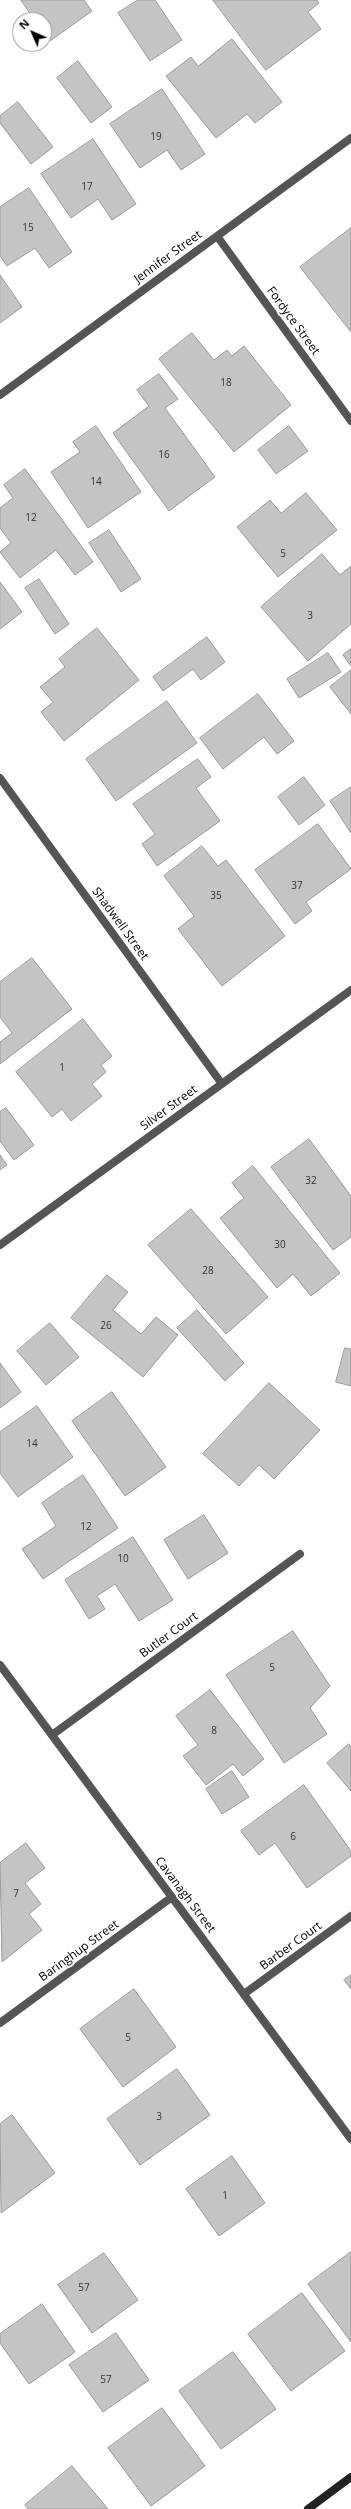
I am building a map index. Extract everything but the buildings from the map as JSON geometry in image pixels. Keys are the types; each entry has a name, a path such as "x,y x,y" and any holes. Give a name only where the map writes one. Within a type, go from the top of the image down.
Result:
{"main road":[{"path":"308,2509 351,2477"}],"street":[{"name":"Jennifer Street","path":"0,395 351,138"},
{"name":"Fordyce Street","path":"217,236 351,421"},
{"name":"Shadwell Street","path":"0,778 222,1084"},
{"name":"Silver Street","path":"0,1245 351,990"},
{"name":"Butler Court","path":"52,1735 300,1554"},
{"name":"Cavanagh Street","path":"0,1665 351,2139"},
{"name":"Baringhup Street","path":"0,2023 172,1897"},
{"name":"Barber Court","path":"244,1994 351,1916"}]}
